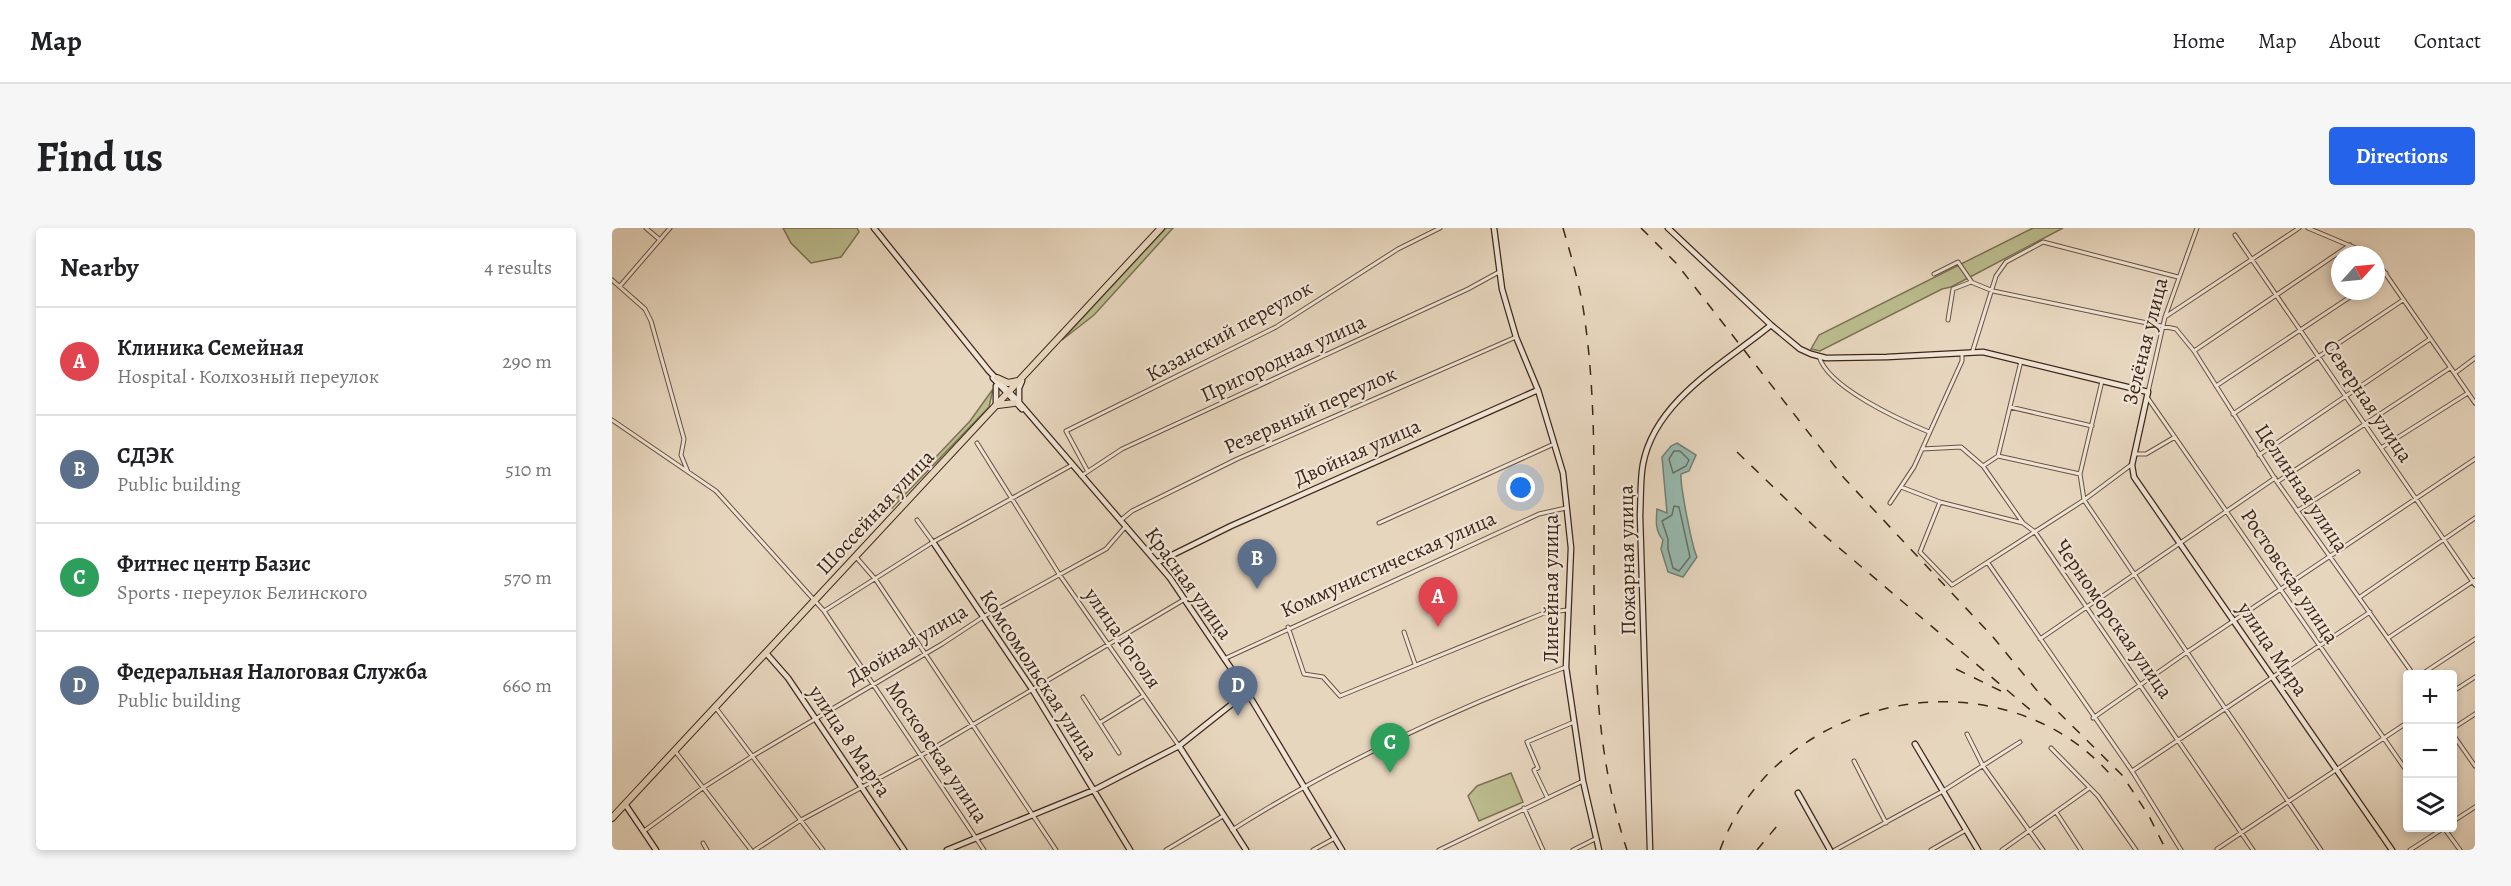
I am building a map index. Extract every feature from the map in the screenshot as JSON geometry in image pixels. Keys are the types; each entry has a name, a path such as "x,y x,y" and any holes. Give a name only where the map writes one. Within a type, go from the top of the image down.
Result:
{"highway":[{"name":"Шоссейная улица","path":"612,818 855,557 905,509 995,407 1161,228"},
{"path":"996,379 1008,383 1024,378"},
{"path":"995,407 1017,404"}],"street":[{"path":"646,228 660,240"},
{"path":"620,286 670,228"},
{"name":"Красная улица","path":"874,228 988,370 1158,562 1247,692 1342,850"},
{"name":"Казанский переулок","path":"1087,470 1066,431 1276,327 1398,249 1440,228"},
{"name":"Линейная улица","path":"1494,228 1499,272 1516,337 1538,390 1563,473 1568,508 1571,581 1567,610 1566,667 1583,781 1599,850"},
{"path":"1668,228 1771,325 1800,349 1819,356 1994,353 2148,394"},
{"name":"Зелёная улица","path":"2132,465 2165,317 2197,228"},
{"path":"2165,317 2299,228"},
{"path":"2308,228 2350,245"},
{"name":"Северная улица","path":"2235,235 2474,582"},
{"path":"1972,353 1996,276 2006,262 2043,242 2178,276"},
{"path":"2194,351 2350,245"},
{"path":"1934,274 1958,262 1971,282 1953,289 1948,320"},
{"name":"Пригородная улица","path":"1081,476 1122,449 1468,289 1499,272"},
{"path":"2386,273 2475,403"},
{"path":"612,280 645,309 651,321 684,439 681,455 689,473"},
{"name":"Целинная улица","path":"1971,282 1993,291 2162,328 2176,329 2194,351 2297,511 2410,670"},
{"path":"2216,387 2346,300"},
{"path":"2233,414 2403,300"},
{"name":"Пожарная улица","path":"1650,850 1640,515 1643,465 1654,432 1669,410 1693,387 1771,325"},
{"name":"Резервный переулок","path":"1121,520 1132,511 1237,459 1516,337"},
{"path":"2259,455 2430,339"},
{"path":"1890,503 1922,449 1962,361 1962,354"},
{"path":"1819,356 1822,367 1864,399 1884,412 1929,432"},
{"path":"2454,374 2475,358"},
{"path":"1983,466 1998,456 2021,359"},
{"path":"2040,639 2276,480 2450,368"},
{"path":"1017,404 1018,388 1024,378"},
{"path":"995,407 998,393 996,379"},
{"path":"2102,380 2080,474 2084,500 2321,850"},
{"name":"Двойная улица","path":"1158,562 1231,526 1538,390"},
{"path":"2381,448 2468,393"},
{"name":"Ростовская улица","path":"2148,394 2175,437 2403,766"},
{"path":"2010,407 2092,426"},
{"name":"Московская улица","path":"612,420 716,492 815,600 984,850"},
{"path":"2134,454 2146,454 2175,437"},
{"name":"улица Гоголя","path":"976,443 1059,574 1179,746 1246,850"},
{"path":"1379,523 1554,444"},
{"name":"Черноморская улица","path":"1922,449 1961,447 1983,466 2023,523 2035,532 2253,850"},
{"path":"1998,456 2080,474"},
{"path":"2093,718 2140,683 2475,459"},
{"path":"824,611 933,542 1072,465"},
{"path":"1940,502 1920,552 1952,585 2084,500 2132,465"},
{"name":"улица Мира","path":"2132,465 2134,477 2392,850"},
{"path":"2297,511 2358,472"},
{"path":"1901,487 1940,502 2023,523"},
{"name":"Коммунистическая улица","path":"1224,659 1288,627 1539,514 1568,508"},
{"path":"2360,597 2475,518"},
{"name":"Комсомольская улица","path":"917,520 1032,689 1130,850"},
{"name":"Двойная улица","path":"645,831 704,787 752,757 983,617 1106,549 1126,526"},
{"path":"855,557 876,580 1056,850"},
{"path":"1988,563 2093,718 2132,771 2181,850"},
{"path":"2388,638 2474,582"},
{"path":"675,751 753,850 801,820 920,756 1185,599"},
{"path":"1288,627 1304,674 1323,677 1340,696 1544,613 1567,610"},
{"path":"2132,771 2370,612"},
{"path":"1404,632 1415,664"},
{"path":"2429,670 2475,639"},
{"name":"улица 8 Марта","path":"766,653 788,678 904,850"},
{"path":"1232,830 1303,785 1425,724 1566,667"},
{"path":"2457,689 2475,677"},
{"path":"947,850 1094,790 1179,746 1247,692"},
{"path":"1101,722 1143,696"},
{"path":"1083,697 1119,753"},
{"path":"715,707 823,850"},
{"path":"2457,727 2475,714"},
{"path":"1546,797 1534,770 1538,768 1527,742 1574,722"},
{"path":"2217,849 2405,724"},
{"path":"1967,734 1983,766 2043,850"},
{"path":"2457,739 2475,766"},
{"path":"1835,850 1943,791 2020,742"},
{"path":"1915,744 1978,850"},
{"path":"2051,748 2088,789 2098,796 2136,850"},
{"path":"1854,761 1886,824"},
{"path":"1439,850 1583,781"},
{"path":"2002,850 2088,789"},
{"path":"1798,793 1830,850"},
{"path":"625,804 656,850"},
{"path":"2457,819 2475,807"},
{"path":"1524,808 1543,850"},
{"path":"2056,812 2081,850"},
{"path":"1166,850 1223,816"},
{"path":"1931,850 1966,830"},
{"path":"2410,850 2438,832"},
{"path":"2447,832 2460,850"},
{"path":"1313,850 1335,838"},
{"path":"1573,850 1596,838"},
{"path":"703,843 708,850"}],"green space":[{"path":"783,228 857,228 859,232 841,257 811,263 791,243"},
{"path":"1166,228 1173,228 1094,315 1062,340"},
{"path":"2033,228 2063,228 1951,287 1942,289 1820,351 1811,349 1819,335"},
{"path":"993,389 989,407 892,508 891,505 896,499 970,421"},
{"path":"1511,773 1523,802 1479,821 1468,796 1477,786"}],"water":[{"path":"1677,443 1696,455 1689,471 1681,474 1687,516 1697,557 1683,577 1668,572 1661,549 1663,540 1657,529 1656,521 1657,509 1667,513 1662,457 1671,446"}],"railway":[{"path":"1563,228 1583,309 1591,386 1594,453 1595,655 1600,721 1610,786 1627,850"},
{"path":"1641,228 1676,263 1844,478 1993,637 2039,693 2122,775 2149,816 2166,850"},
{"path":"1737,452 1818,530 2034,713"},
{"path":"1956,669 2005,693"},
{"path":"1720,850 1749,796 1791,753 1842,723 1898,706 1957,702 2015,713 2069,739 2115,780"},
{"path":"1757,850 1777,826"}],"place":[{"name":"СДЭК","path":"1257,589"},
{"name":"Клиника Семейная","path":"1438,627"},
{"name":"Федеральная Налоговая Служба","path":"1238,716"},
{"name":"Фитнес центр Базис","path":"1390,773"}]}
